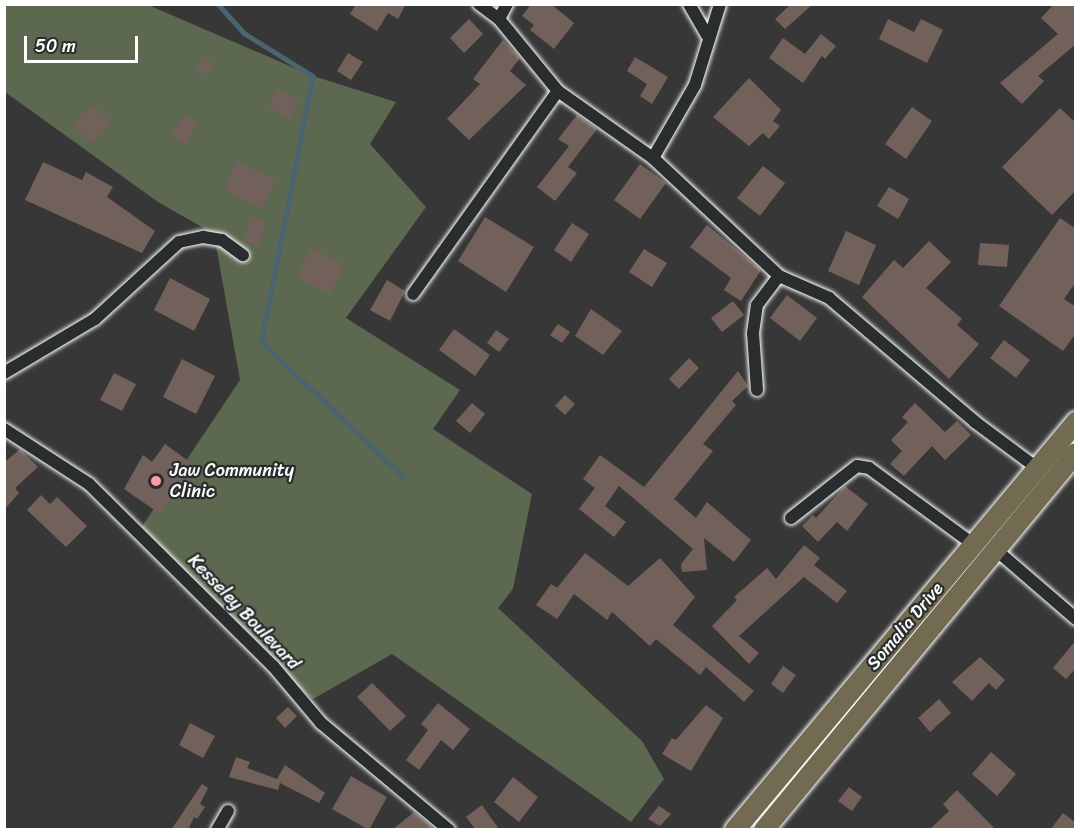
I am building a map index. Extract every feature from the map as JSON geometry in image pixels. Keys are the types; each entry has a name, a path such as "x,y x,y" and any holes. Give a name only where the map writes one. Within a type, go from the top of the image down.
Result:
{"main road":[{"name":"Somalia Drive","path":"735,830 1076,422"},
{"name":"Somalia Drive","path":"764,830 1076,453"}],"street":[{"path":"479,4 499,19 558,91 653,158 779,276 829,298 950,402 1037,468"},
{"path":"499,19 507,4"},
{"path":"689,4 707,35"},
{"path":"653,158 695,85 705,58 707,35 720,4"},
{"path":"413,294 558,91"},
{"path":"4,373 95,319 179,242 203,237 222,240 243,255"},
{"path":"757,390 753,333 757,305 779,276"},
{"name":"Kesseley Boulevard","path":"4,429 88,483 273,666 321,723 449,830"},
{"path":"791,518 857,466 869,468 974,544"},
{"path":"995,549 1076,619"},
{"path":"217,830 228,811"}],"green space":[{"path":"146,4 313,76 396,102 370,144 426,207 346,318 460,390 433,429 532,494 513,589 498,608 642,741 664,779 631,822 392,654 313,699 273,666 139,531 240,380 214,234 158,202 5,92 5,5"}],"building":[{"path":"356,4 406,4 398,19 388,13 377,31 350,14"},
{"path":"531,4 551,4 574,23 554,49 530,30 534,25 522,16"},
{"path":"791,4 813,4 785,29 775,19"},
{"path":"1054,4 1076,4 1076,44 1038,76 1044,81 1022,104 1000,83 1058,34 1041,18"},
{"path":"469,19 483,34 464,53 450,38"},
{"path":"888,19 914,32 921,19 943,30 927,63 879,39"},
{"path":"821,34 836,46 825,59 822,56 803,83 769,58 783,38 805,54"},
{"path":"503,40 520,58 510,71 526,85 469,140 447,119 480,84 473,79"},
{"path":"348,53 363,62 351,80 337,71"},
{"path":"202,56 214,62 208,75 196,70"},
{"path":"635,57 668,77 652,104 640,96 647,84 627,71"},
{"path":"749,78 781,110 773,121 780,126 769,139 763,133 749,146 713,117"},
{"path":"279,88 300,101 289,119 268,106"},
{"path":"92,104 112,122 92,144 72,126"},
{"path":"912,107 932,121 906,159 885,144"},
{"path":"1060,108 1076,123 1076,190 1052,215 1002,167"},
{"path":"184,115 197,123 185,145 171,136"},
{"path":"577,115 597,129 568,167 577,173 555,201 537,187 569,146 558,139"},
{"path":"237,161 276,180 262,209 224,190"},
{"path":"43,162 82,180 86,172 113,187 107,197 155,231 142,253 25,200"},
{"path":"640,164 666,183 640,219 614,200"},
{"path":"763,166 785,183 760,216 737,198"},
{"path":"889,187 909,199 898,219 877,206"},
{"path":"251,217 266,222 258,246 243,241"},
{"path":"485,217 534,247 506,292 458,261"},
{"path":"1060,218 1076,229 1076,282 1064,299 1076,307 1076,333 1063,351 999,306"},
{"path":"572,223 589,234 571,262 554,250"},
{"path":"707,225 761,270 741,301 724,290 731,278 690,247"},
{"path":"846,231 876,245 859,285 828,271"},
{"path":"929,241 951,262 926,288 962,319 957,325 979,344 949,379 862,297 894,260 903,268"},
{"path":"980,243 1009,245 1007,267 978,265"},
{"path":"311,248 344,264 331,294 297,278"},
{"path":"644,249 667,263 652,287 629,272"},
{"path":"170,278 210,299 194,331 154,310"},
{"path":"387,280 405,291 390,321 370,310"},
{"path":"787,295 817,318 800,341 770,318"},
{"path":"733,301 744,315 722,332 711,318"},
{"path":"591,309 622,331 603,355 575,336"},
{"path":"558,324 570,332 562,343 550,335"},
{"path":"454,329 490,355 475,376 439,350"},
{"path":"496,330 509,339 499,352 487,343"},
{"path":"1004,340 1030,360 1016,378 990,358"},
{"path":"689,358 699,368 679,389 669,379"},
{"path":"182,359 215,376 196,414 163,397"},
{"path":"738,371 748,386 732,401 736,405 703,444 713,451 674,499 696,518 707,502 751,540 734,562 704,538 707,570 682,572 681,564 693,549 619,486 605,506 626,522 614,537 579,509 595,488 583,479 600,455 644,487"},
{"path":"114,373 136,384 122,411 100,400"},
{"path":"565,395 575,404 565,415 555,406"},
{"path":"472,403 485,414 470,433 456,421"},
{"path":"915,403 945,432 957,421 971,435 945,460 932,446 904,476 890,464 902,451 891,440 908,422 902,417"},
{"name":"Jaw Community Clinic","path":"165,444 194,465 160,514 124,489 143,455 152,462"},
{"path":"20,449 38,467 15,488 19,493 4,510 5,462"},
{"path":"845,486 868,504 847,531 837,522 818,542 802,526 813,515 816,518"},
{"path":"41,495 50,504 57,497 87,526 66,547 27,510"},
{"path":"804,545 820,558 814,565 847,591 837,603 804,577 739,636 759,653 749,664 712,626 737,600 734,597 767,568 776,579"},
{"path":"585,553 628,586 660,558 695,597 673,625 754,691 744,702 706,667 700,675 656,639 650,646 612,612 607,620 574,594 557,619 536,605 551,584 557,588"},
{"path":"1076,640 1076,668 1066,679 1053,668"},
{"path":"980,657 1005,680 996,690 989,683 972,701 952,682"},
{"path":"783,666 796,675 783,693 771,684"},
{"path":"372,683 406,716 390,731 357,697"},
{"path":"939,699 951,713 930,732 918,718"},
{"path":"438,703 470,729 453,750 441,740 419,770 406,760 428,730 421,724"},
{"path":"706,705 723,718 691,771 662,754 672,738 676,740"},
{"path":"288,707 297,716 285,728 276,718"},
{"path":"190,723 215,736 203,758 179,745"},
{"path":"991,752 1016,774 997,796 972,774"},
{"path":"236,757 250,762 247,768 277,779 285,765 325,793 319,803 280,783 278,790 229,777"},
{"path":"351,776 387,797 369,830 332,809"},
{"path":"513,777 538,797 519,822 494,802"},
{"path":"202,784 208,788 200,804 205,807 197,819 194,817 188,830 171,830"},
{"path":"849,787 862,797 852,811 838,801"},
{"path":"957,790 996,830 929,830 949,811 943,804"},
{"path":"482,805 500,830 476,830 466,817"},
{"path":"659,806 671,814 660,826 648,819"},
{"path":"414,812 436,830 392,830"},
{"path":"1063,813 1076,823 1076,830 1050,830"}],"waterway":[{"path":"218,4 244,33 313,76 262,342 404,477"}],"place":[{"name":"Jaw Community Clinic","path":"156,481"}]}
